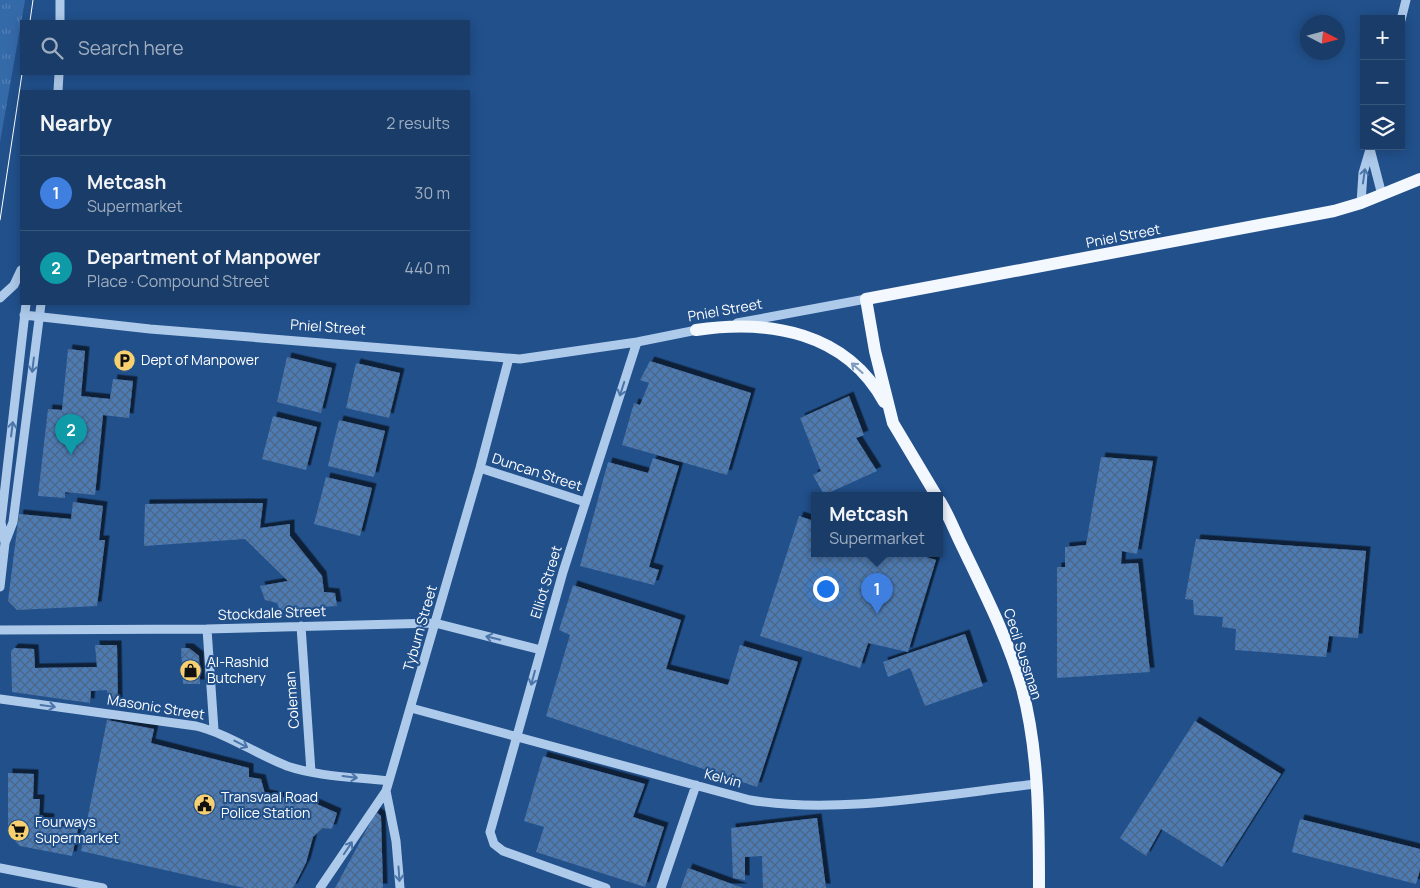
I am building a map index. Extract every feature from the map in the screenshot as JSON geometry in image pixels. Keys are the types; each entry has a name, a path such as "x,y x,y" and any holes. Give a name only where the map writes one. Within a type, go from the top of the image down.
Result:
{"main road":[{"name":"Pniel Street","path":"866,299 1222,233 1361,204 1420,179"},
{"path":"866,299 875,351 893,423"},
{"path":"696,330 743,325 766,326 790,331 812,339 833,350 870,380 934,492"},
{"name":"Cecil Sussman","path":"943,507 986,592 1022,688 1036,784 1039,888"}],"street":[{"path":"60,0 60,20"},
{"path":"1402,15 1406,0"},
{"path":"58,90 59,75"},
{"path":"1361,204 1363,173 1369,150"},
{"path":"1371,150 1382,195"},
{"path":"0,298 14,285 20,272"},
{"name":"Pniel Street","path":"24,315 150,329 362,344 509,358 549,356 637,342 866,299"},
{"path":"5,543 1,522 26,305"},
{"path":"0,587 5,543 13,522 41,305"},
{"name":"Elliot Street","path":"606,888 503,851 494,844 490,832 585,502 637,342"},
{"name":"Tyburn Street","path":"320,888 386,791 480,468 509,358"},
{"name":"Duncan Street","path":"480,468 585,502"},
{"name":"Stockdale Street","path":"0,630 207,629 435,623 541,650"},
{"name":"Coleman","path":"301,626 311,772"},
{"path":"207,629 214,730"},
{"name":"Masonic Street","path":"0,699 214,730 288,766 311,772 389,781"},
{"name":"Kelvin","path":"411,708 750,800 787,805 839,805 1036,784"},
{"path":"661,888 696,786"},
{"path":"386,791 396,841 400,888"},
{"path":"0,868 103,888"}],"green space":[{"path":"0,0 25,0 20,20 0,142"}],"building":[{"path":"68,349 85,351 81,396 110,399 113,379 133,381 129,418 103,415 95,495 65,492 65,498 38,496 48,409 62,410"},
{"path":"287,357 332,368 321,413 277,402"},
{"path":"650,361 751,393 727,475 622,445 634,403 640,405 649,383 640,380"},
{"path":"356,363 400,373 389,418 346,408"},
{"path":"849,396 864,435 856,438 877,471 831,492 822,492 813,475 821,471 800,418"},
{"path":"273,416 317,427 306,470 262,459"},
{"path":"339,420 385,431 374,477 328,466"},
{"path":"1101,457 1153,461 1137,554 1122,551 1121,564 1138,563 1150,672 1057,678 1057,567 1065,567 1065,547 1086,545"},
{"path":"653,458 679,466 649,567 659,570 654,585 580,566 608,462 648,473"},
{"path":"326,477 372,488 360,536 314,524"},
{"path":"73,502 103,506 99,540 105,540 97,606 17,610 8,601 19,514 71,519"},
{"path":"263,503 260,528 290,524 290,536 322,576 324,592 335,593 337,606 280,610 277,603 265,600 260,586 288,581 245,539 144,546 145,504"},
{"path":"799,516 811,520 811,557 926,557 936,560 908,652 868,643 860,668 760,636"},
{"path":"1196,539 1366,551 1358,638 1329,636 1326,657 1235,650 1236,629 1222,627 1223,617 1194,615 1193,600 1185,599"},
{"path":"573,585 681,620 666,669 728,685 740,645 798,662 757,787 546,716 570,635 559,630"},
{"path":"965,634 983,686 925,706 910,668 888,677 883,662"},
{"path":"95,645 117,645 118,704 108,703 107,690 91,691 90,703 12,692 11,651 14,648 34,649 35,668 97,667"},
{"name":"Al-Rashid Butchery","path":"181,648 189,648 199,656 200,684 183,684"},
{"name":"Transvaal Road Police Station","path":"107,720 154,729 151,743 249,768 249,777 261,779 265,794 312,802 337,813 332,829 323,828 313,837 306,863 293,888 244,888 81,851"},
{"path":"1195,721 1281,774 1222,867 1161,829 1146,856 1120,838"},
{"path":"543,756 645,784 633,817 664,827 645,887 536,852 544,827 524,821"},
{"path":"8,773 34,774 33,799 40,799 39,817 50,818 49,824 78,829 72,856 20,846 8,834"},
{"path":"376,812 381,816 383,888 335,888"},
{"path":"817,818 826,888 763,888 762,856 745,857 745,880 733,878 731,828"},
{"path":"1300,819 1420,849 1420,870 1416,884 1292,852"},
{"path":"688,868 743,888 681,888"}],"tram line":[{"path":"30,20 33,0"},
{"path":"0,220 22,75"}],"place":[{"name":"Dept of Manpower","path":"125,360"},
{"name":"Department of Manpower","path":"71,455"},
{"name":"Metcash","path":"877,614"},
{"name":"Al-Rashid Butchery","path":"191,670"},
{"name":"Transvaal Road Police Station","path":"205,805"},
{"name":"Fourways Supermarket","path":"19,830"}]}
